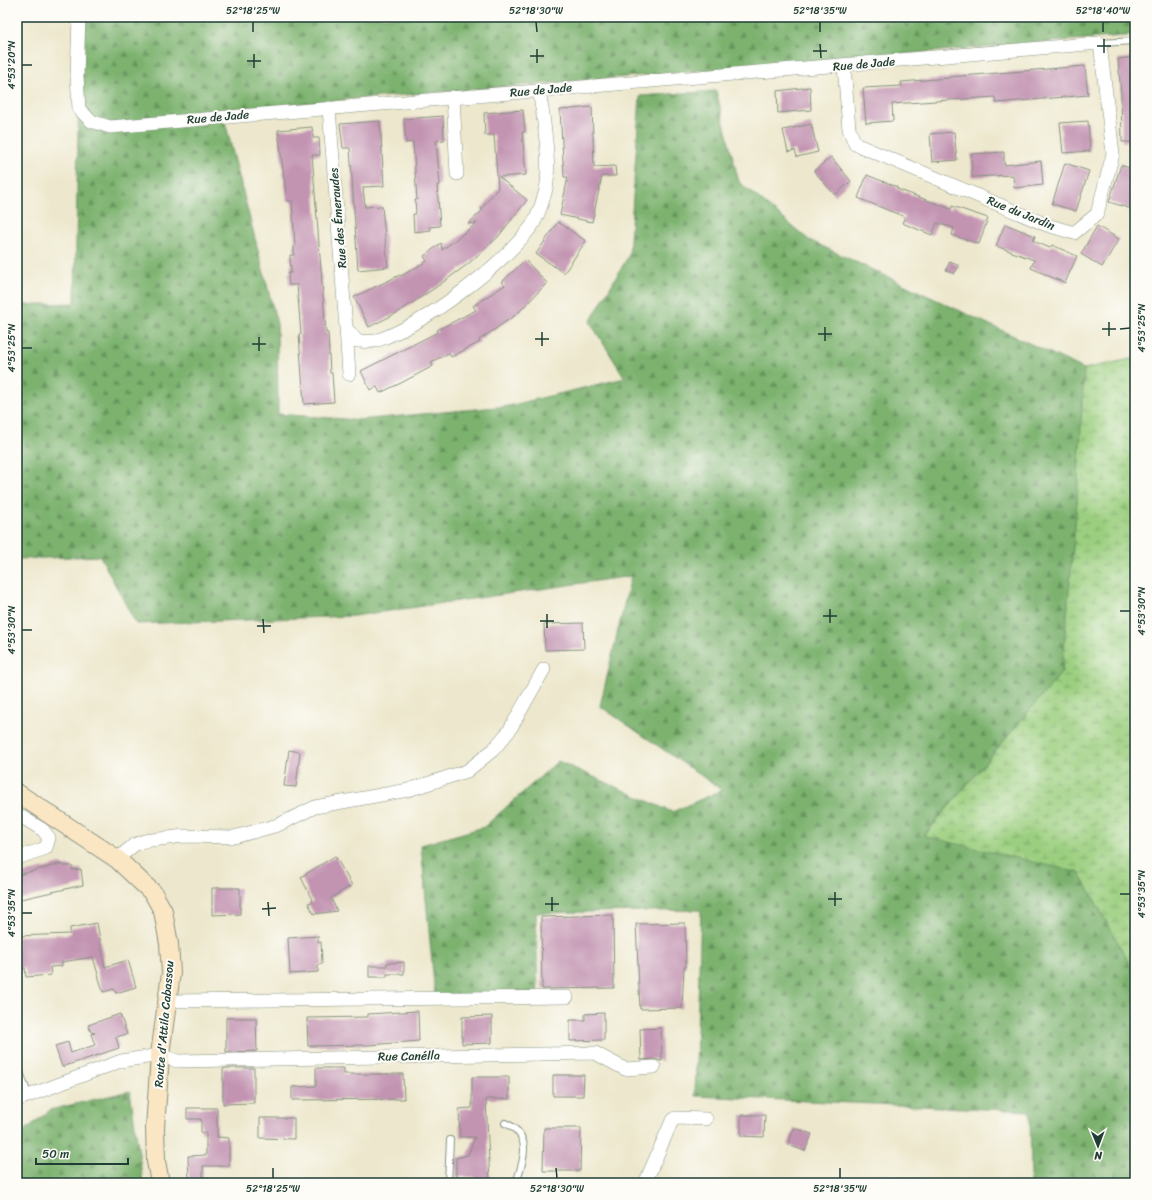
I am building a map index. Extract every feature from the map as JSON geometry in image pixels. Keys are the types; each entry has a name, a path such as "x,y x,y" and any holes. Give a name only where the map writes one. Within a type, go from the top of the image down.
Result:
{"main road":[{"name":"Route d'Attila Cabassou","path":"17,793 117,859 153,893 163,911 169,944 171,973 160,1055 155,1128 156,1161 160,1183"}],"street":[{"name":"Rue de Jade","path":"79,17 77,76 79,109 91,121 110,127 1100,43"},
{"name":"Rue du Jardin","path":"844,65 849,129 855,144 1047,225 1074,233 1097,214 1112,154 1100,43"},
{"path":"346,328 357,341 377,341 409,326 452,299 505,256 532,225 546,192 547,161 539,90"},
{"path":"453,97 457,174"},
{"name":"Rue des Émeraudes","path":"328,108 346,328 348,374"},
{"path":"117,859 134,845 144,842 184,836 234,837 278,825 315,807 408,790 468,771 493,750 509,731 544,670"},
{"path":"17,814 43,830 49,838 46,848 17,858"},
{"path":"168,1001 567,997"},
{"name":"Rue Canélla","path":"160,1055 178,1061 595,1053 625,1069 654,1067"},
{"path":"23,1099 121,1061 160,1055"},
{"path":"645,1183 670,1123 674,1118 706,1119"}],"lane":[{"path":"1100,43 1135,41"},
{"path":"17,1064 23,1099"},
{"path":"505,1123 514,1127 521,1136 525,1151 516,1183"},
{"path":"448,1183 450,1140"}],"green space":[{"path":"80,17 1135,17 1135,35 222,110 277,324 278,414 358,420 508,406 625,378 590,322 629,255 640,96 716,91 739,182 809,240 1084,369 1077,502 1062,672 924,835 1080,873 1135,974 1135,1183 1031,1183 1030,1111 695,1096 701,910 536,913 538,997 435,996 421,845 484,827 558,761 672,812 722,790 600,706 631,576 354,616 136,624 100,556 17,559 17,305 75,303"},
{"path":"1135,358 1135,974 1080,873 924,836 1062,672 1077,502 1084,369"},
{"path":"130,1091 143,1182 17,1183 17,1137 50,1110"}],"building":[{"path":"1135,57 1135,142 1122,142 1121,94 1118,59"},
{"path":"1085,66 1088,95 996,103 995,97 892,104 893,121 866,123 863,88 902,86 901,82 949,77"},
{"path":"810,87 811,110 778,113 777,91"},
{"path":"592,107 594,167 615,166 616,176 602,176 592,222 560,215 568,177 564,177 560,110"},
{"path":"523,110 525,132 522,132 526,175 499,177 527,200 498,237 468,264 397,313 369,327 354,297 400,275 401,276 427,261 424,256 441,243 442,250 477,223 468,224 483,210 481,209 498,188 494,135 485,135 484,113"},
{"path":"443,116 444,140 436,141 440,185 437,185 440,226 429,227 431,230 414,232 413,214 416,214 415,200 417,200 413,142 406,143 404,119"},
{"path":"380,121 384,186 363,187 365,207 382,206 388,267 358,270 350,148 343,148 340,124"},
{"path":"1088,121 1090,151 1063,153 1060,123"},
{"path":"811,124 818,152 797,157 795,150 788,152 783,130"},
{"path":"312,127 313,138 319,138 320,155 312,155 326,333 328,333 330,373 332,373 334,402 304,404 297,285 289,285 288,273 291,273 290,255 294,255 295,246 292,201 287,201 278,130"},
{"path":"954,132 957,160 932,162 930,134"},
{"path":"1004,152 1004,165 1041,161 1043,185 1014,188 1013,175 972,177 971,154"},
{"path":"831,157 851,181 835,195 814,171"},
{"path":"1065,163 1089,171 1076,211 1052,204"},
{"path":"1121,165 1135,170 1135,210 1109,202"},
{"path":"867,175 897,187 897,189 951,209 952,206 988,218 979,244 952,235 954,228 937,223 932,235 902,223 905,217 858,198"},
{"path":"558,222 586,241 564,273 536,254"},
{"path":"1005,224 1035,236 1033,241 1050,248 1052,245 1077,256 1065,283 1031,268 1034,260 996,246"},
{"path":"1097,226 1119,239 1102,267 1081,254"},
{"path":"525,260 547,283 517,314 479,340 480,342 451,357 449,353 431,362 433,366 403,382 380,393 377,387 370,390 361,371 438,332 437,330 476,310 473,306 505,285 502,282"},
{"path":"950,261 959,266 954,274 946,270"},
{"path":"583,623 584,649 545,650 544,624"},
{"path":"289,750 300,752 296,787 284,786"},
{"path":"335,856 352,885 331,898 337,911 314,914 308,903 313,902 301,877"},
{"path":"61,864 63,866 72,866 72,870 81,869 83,885 17,900 17,875"},
{"path":"212,888 240,888 240,914 212,915"},
{"path":"613,915 614,988 542,989 541,917"},
{"path":"97,923 105,967 128,960 136,987 116,993 114,989 103,992 93,957 62,962 62,966 50,967 51,975 26,977 25,968 17,969 17,936 70,934 70,928"},
{"path":"685,923 686,967 684,967 682,1008 640,1009 636,924"},
{"path":"318,936 318,942 321,942 322,964 318,965 318,972 290,974 288,938"},
{"path":"404,962 404,974 387,974 387,977 369,977 369,966 387,966 387,963"},
{"path":"418,1011 419,1041 369,1045 308,1046 307,1018 368,1017 368,1014"},
{"path":"604,1013 604,1040 570,1041 570,1020 585,1020 585,1014"},
{"path":"120,1014 127,1034 116,1037 119,1048 62,1067 55,1046 68,1042 71,1053 95,1045 91,1034 95,1033 91,1032 88,1025"},
{"path":"492,1016 492,1043 462,1044 462,1017"},
{"path":"226,1018 256,1018 257,1051 226,1052"},
{"path":"661,1028 662,1061 653,1059 641,1060 640,1029"},
{"path":"254,1068 254,1103 223,1104 223,1069"},
{"path":"316,1068 344,1068 344,1074 403,1074 404,1099 292,1100 292,1087 316,1086"},
{"path":"553,1075 584,1075 583,1096 553,1096"},
{"path":"472,1077 509,1077 509,1099 486,1099 490,1183 474,1183 474,1177 456,1177 456,1158 468,1155 475,1137 460,1137 459,1109 472,1108"},
{"path":"187,1108 217,1108 217,1137 229,1138 229,1166 203,1166 203,1179 189,1179 188,1156 206,1155 206,1133 201,1133 201,1119 187,1119"},
{"path":"741,1115 765,1115 764,1137 741,1136"},
{"path":"260,1118 294,1118 294,1139 260,1138"},
{"path":"544,1128 581,1128 580,1171 543,1171"},
{"path":"794,1128 812,1134 805,1151 788,1145"}]}
